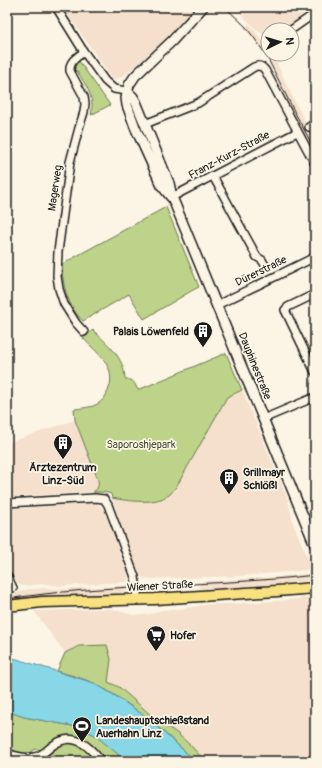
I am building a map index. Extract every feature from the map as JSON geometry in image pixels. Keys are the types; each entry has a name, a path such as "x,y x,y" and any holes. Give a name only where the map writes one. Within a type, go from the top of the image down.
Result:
{"main road":[{"path":"127,91 135,76 203,7"},
{"name":"Dauphinestraße","path":"127,91 136,102 169,183 172,197 263,419 312,529 315,545"},
{"name":"Dauphinestraße","path":"127,91 127,105 135,127 162,186 172,197"},
{"name":"Wiener Straße","path":"7,606 59,601 137,600 277,592 315,588"}],"street":[{"path":"56,7 104,81 114,89 127,91"},
{"path":"300,24 315,11"},
{"name":"Magerweg","path":"84,52 74,59 70,67 70,71 84,97 85,104 70,162 56,276 64,304 76,323 84,332"},
{"path":"144,123 192,106 254,67 261,66 265,70 315,164"},
{"name":"Franz-Kurz-Straße","path":"172,197 297,132"},
{"path":"213,176 257,257 262,260 265,265"},
{"name":"Dürerstraße","path":"217,305 271,276 315,257"},
{"path":"315,294 288,307 285,310 315,372"},
{"path":"263,419 315,397"},
{"path":"7,503 95,498 104,499 108,505 135,577 137,600"},
{"path":"7,575 13,588"},
{"path":"7,753 26,758 35,757 41,755 59,741 73,739 82,742 92,749 101,761"}],"shaded area":[{"path":"63,7 195,7 158,47 117,80 110,76"},
{"path":"234,7 312,7 294,22 260,22 259,32"},
{"path":"249,24 260,38 260,48 253,38 244,28"},
{"path":"269,62 276,62 315,141 315,155 296,121"},
{"path":"242,390 288,500 293,523 311,566 310,569 243,576 143,578 139,574 112,498 135,501 153,501 179,482 227,397"},
{"path":"75,420 98,480 97,489 93,492 7,497 7,443"},
{"path":"95,503 104,510 128,576 128,581 62,586 44,584 19,585 7,561 7,509"},
{"path":"315,573 314,577 306,581 278,584 203,589 200,588 197,582 276,577"},
{"path":"131,585 129,589 114,594 41,598 7,603 7,597 23,590"},
{"path":"315,597 315,761 205,761 178,734 152,716 119,687 108,682 111,659 79,646 65,653 34,611 112,609 133,615 143,615 161,610 180,609 210,604 277,601"}],"green space":[{"path":"79,61 110,105 91,115 91,97 77,71 74,70 74,63"},
{"path":"166,207 199,287 144,319 129,294 83,321 73,309 67,295 63,280 62,264"},
{"name":"Saporoshjepark","path":"93,330 118,357 122,364 125,379 132,381 138,390 226,353 242,390 227,397 177,486 170,494 163,498 149,501 133,501 112,498 111,494 105,492 93,492 98,487 98,480 75,420 74,409 97,404 105,397 110,385 111,378 106,363 83,338"},
{"path":"107,645 111,659 108,682 119,687 152,716 178,734 205,761 195,761 148,719 108,691 86,680 57,671 65,653 79,646"},
{"path":"7,711 24,717 78,727 95,735 126,761 34,761 47,752 46,749 36,749 29,755 7,750"}],"water":[{"path":"7,656 94,683 146,717 195,761 126,761 95,735 78,727 24,717 7,711"}],"tunnel":[{"path":"265,265 269,274"}],"tram line":[{"path":"225,7 245,26 266,55 315,150"},
{"path":"7,599 84,590 238,582 315,575"}],"place":[{"name":"Palais Löwenfeld","path":"203,348"},
{"name":"Ärztezentrum Linz-Süd","path":"63,460"},
{"name":"Grillmayr Schlößl","path":"229,495"},
{"name":"Hofer","path":"156,652"},
{"name":"Landeshauptschießstand Auerhahn Linz","path":"82,743"}]}
